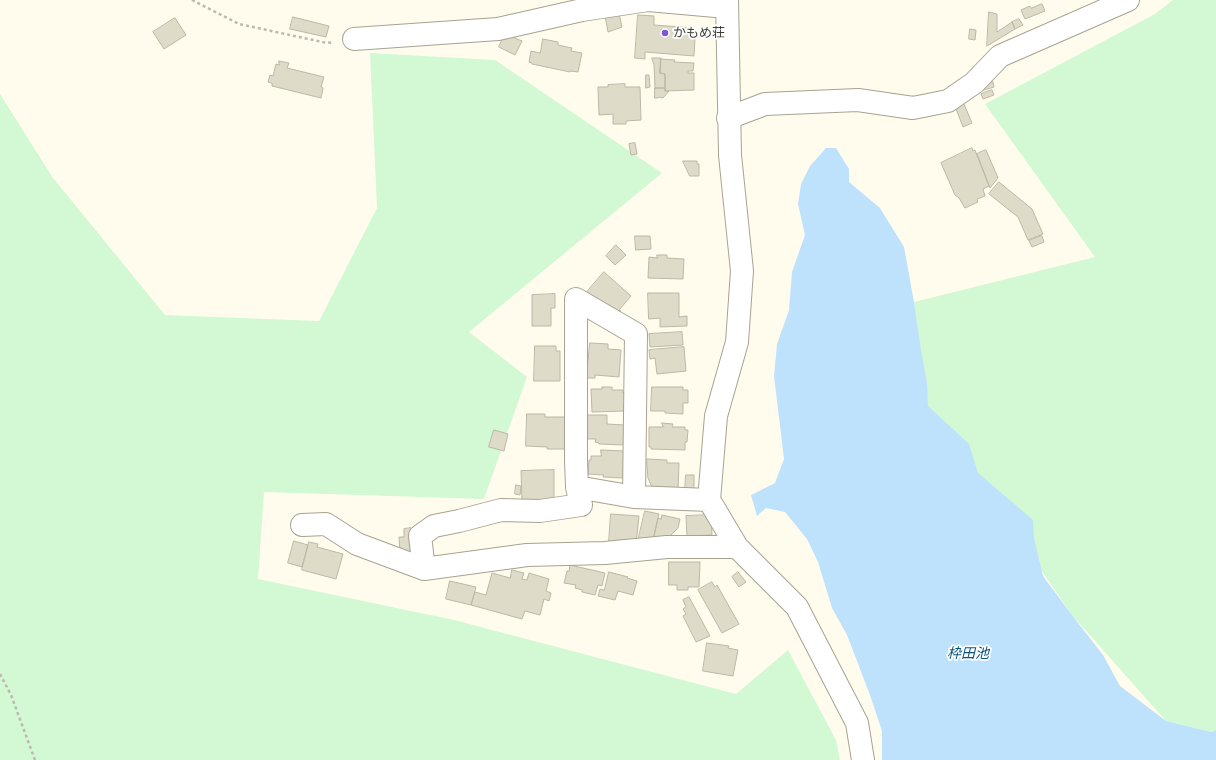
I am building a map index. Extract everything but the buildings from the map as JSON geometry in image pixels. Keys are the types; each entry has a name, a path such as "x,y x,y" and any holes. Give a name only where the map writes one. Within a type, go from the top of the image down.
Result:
{"street":[{"path":"354,39 498,29 582,10 648,0 727,4 728,118 730,155 742,271 737,342 716,416 709,500 737,547 797,607 857,723 863,760"},
{"path":"728,118 764,104 858,100 913,108 948,101 974,83 1000,56 1128,0"},
{"path":"424,569 420,536 434,526 459,522 501,510 540,511 580,505 577,487 576,461 576,299 636,334 634,497"},
{"path":"577,487 634,497 709,500"},
{"path":"302,525 326,524 357,544 424,569 527,555 605,553 667,547 737,547"}],"path":[{"path":"192,0 239,24 327,43 354,39"},
{"path":"0,674 11,695 35,760"}],"green space":[{"path":"1173,0 1216,0 1216,730 1211,732 1166,721 1072,615 928,406 914,302 1095,257 985,104 1155,14"},
{"path":"370,53 495,60 662,173 469,332 527,377 484,499 264,492 258,579 454,620 736,694 788,650 836,740 840,760 0,760 0,94 53,178 165,315 319,321 377,208"}],"water":[{"name":"枠田池","path":"826,148 836,148 849,169 849,182 880,208 904,247 927,383 928,406 969,444 978,473 1033,520 1034,538 1043,576 1103,655 1120,686 1166,721 1211,732 1216,730 1216,760 882,760 882,731 870,695 847,635 832,608 818,562 807,539 785,512 766,508 757,516 751,495 775,483 784,459 774,376 777,344 789,310 792,272 805,235 798,204 801,184 810,166"}],"place":[{"name":"かもめ荘","path":"665,33"}]}
